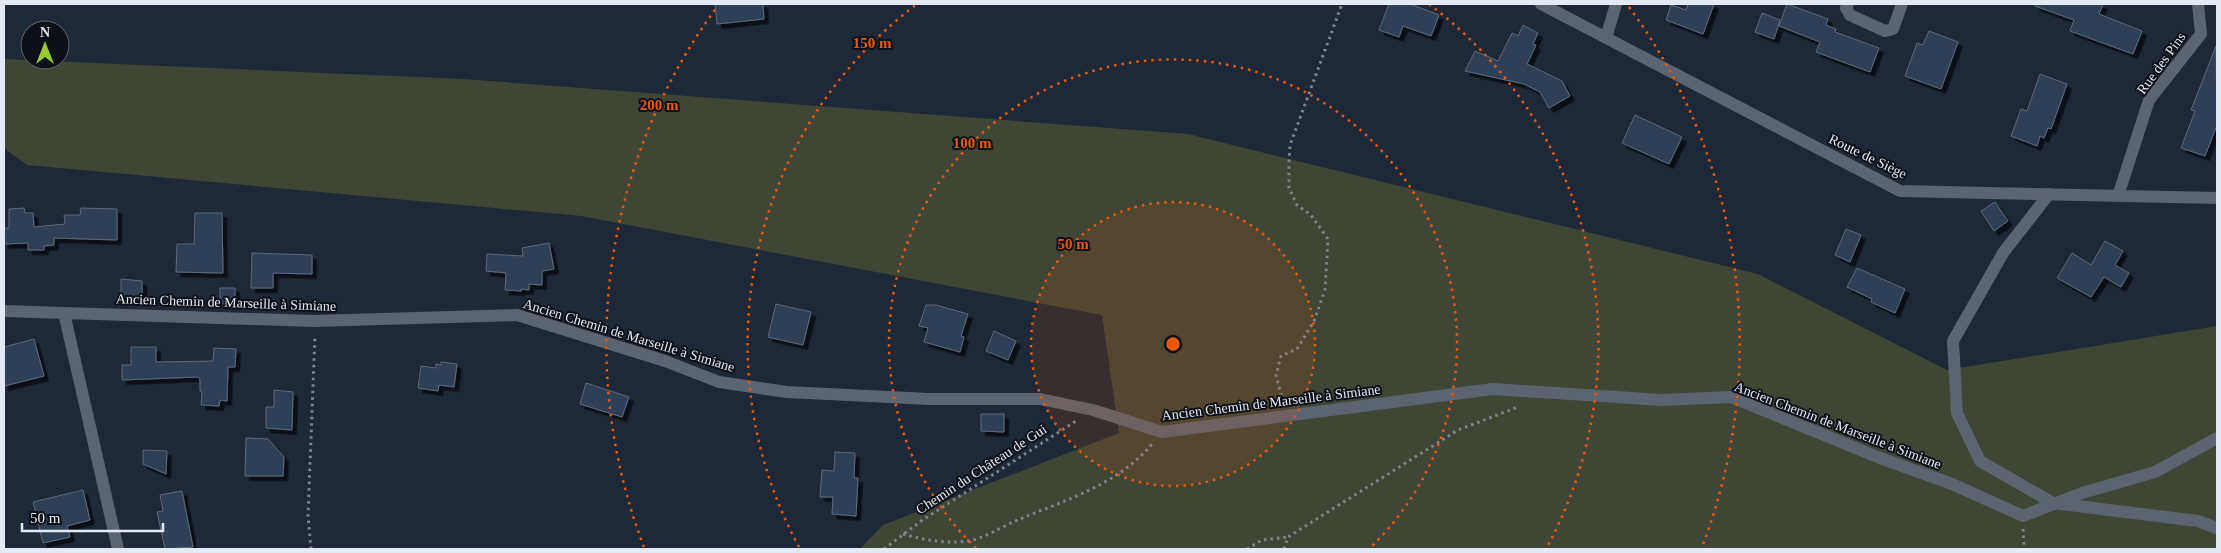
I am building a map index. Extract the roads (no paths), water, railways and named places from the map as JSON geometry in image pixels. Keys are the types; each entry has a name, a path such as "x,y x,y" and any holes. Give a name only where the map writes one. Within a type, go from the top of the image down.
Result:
{"street":[{"name":"Route de Siège","path":"1541,4 1900,191 2217,198"},
{"path":"1606,38 1616,4"},
{"path":"1848,4 1846,8 1850,15 1885,31 1893,29 1902,4"},
{"name":"Rue des Pins","path":"2118,196 2149,100 2200,34 2198,4"},
{"path":"2049,194 2003,253 1953,341 1957,413 1980,461 2053,503 2198,521 2217,528"},
{"name":"Ancien Chemin de Marseille à Simiane","path":"4,311 314,321 517,315 665,361 719,382 787,392 929,399 1040,399 1093,410 1162,432 1493,389 1662,400 1730,397 1880,458 1952,484 2023,516 2082,492 2155,472 2217,438"},
{"path":"64,313 118,549"}]}
